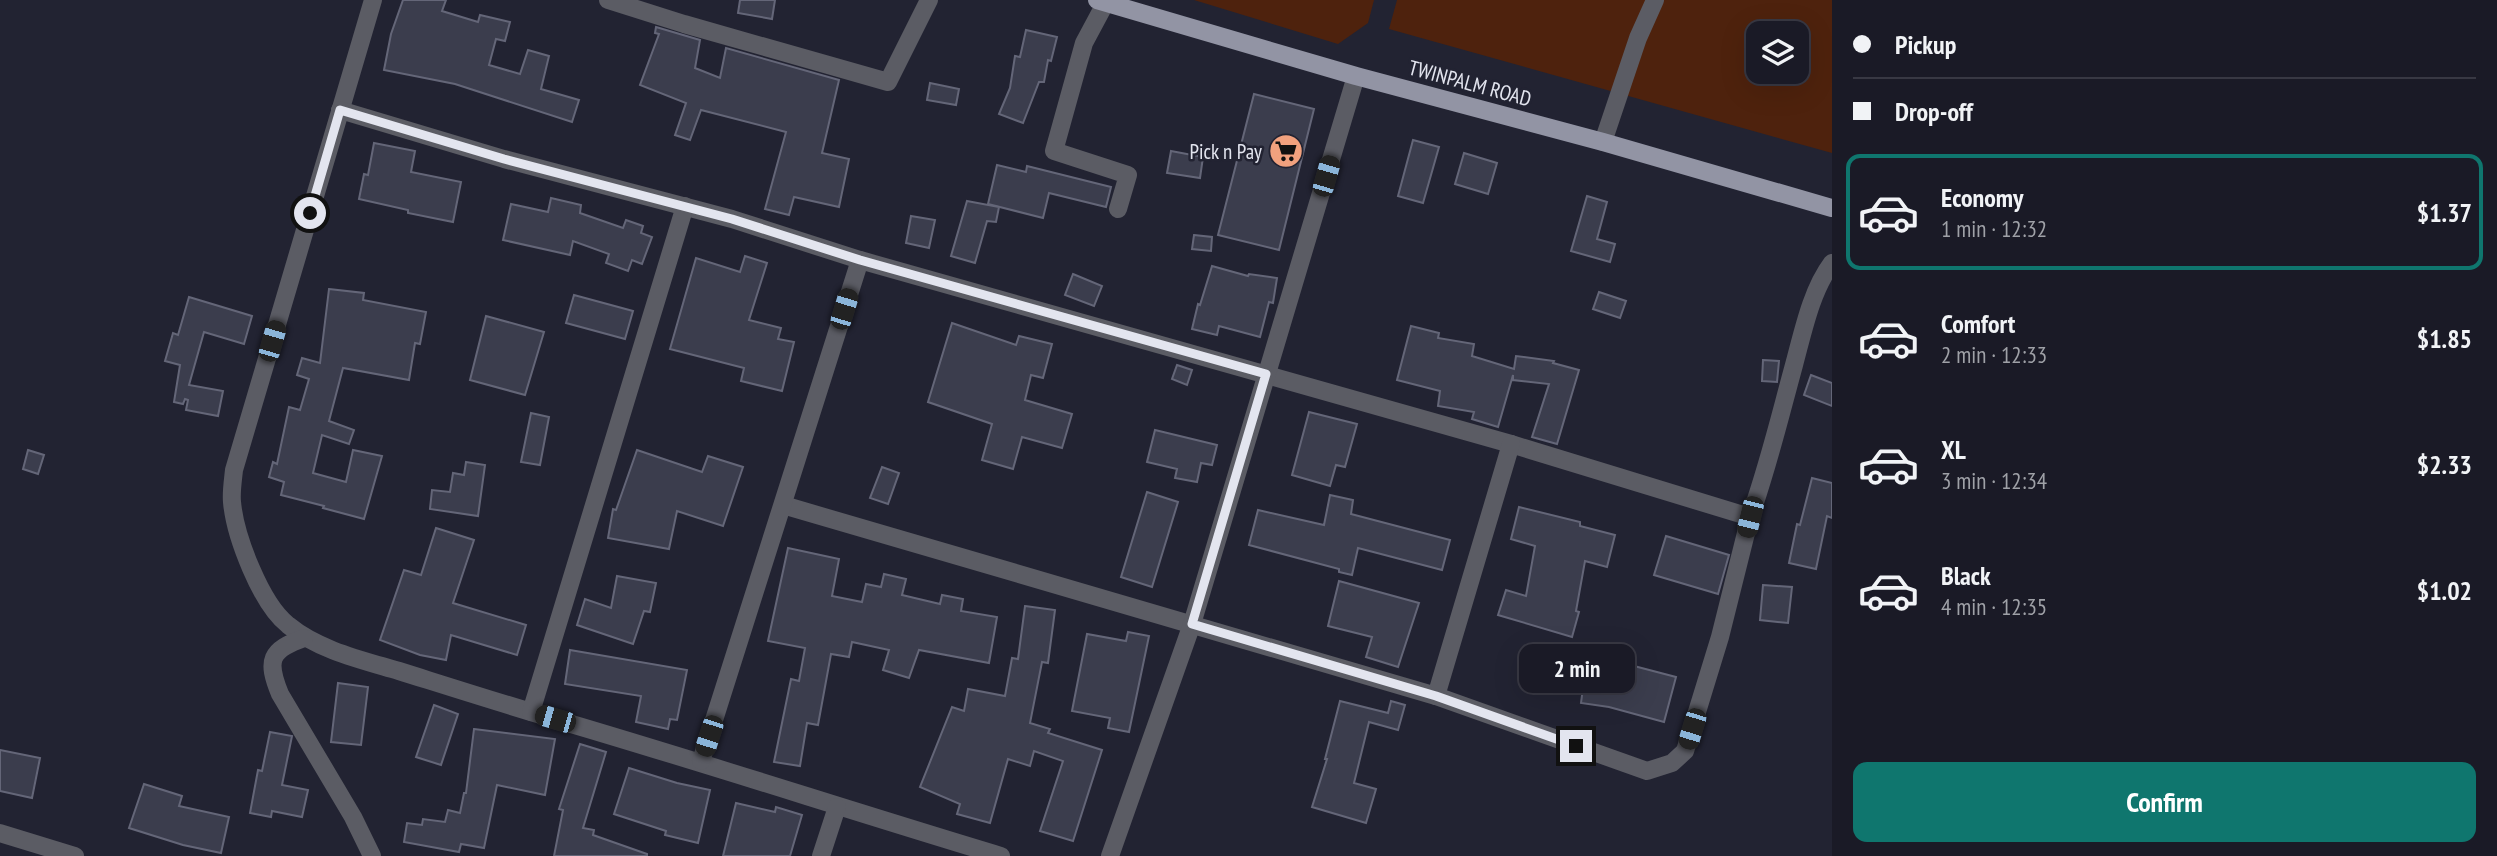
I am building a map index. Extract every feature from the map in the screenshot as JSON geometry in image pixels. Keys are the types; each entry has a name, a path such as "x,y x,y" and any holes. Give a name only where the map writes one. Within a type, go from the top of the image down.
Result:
{"main road":[{"name":"TWINPALM ROAD","path":"1103,1 1356,76 1603,142 1832,208"}],"street":[{"path":"373,0 234,470 232,502 239,531 257,583 269,605 285,623 304,638 363,660 701,761 837,807 1001,856"},
{"path":"608,0 888,82 929,0"},
{"path":"1603,142 1655,0"},
{"path":"1103,1 1084,43 1054,151 1128,175 1118,209"},
{"path":"1110,856 1192,624 1356,76"},
{"path":"340,110 504,159 685,206 860,260 1511,444 1750,517"},
{"path":"531,712 685,206"},
{"path":"701,761 860,260"},
{"path":"783,505 1436,696 1647,771 1672,764 1685,751 1720,637 1750,517 1804,326 1824,274 1832,263"},
{"path":"1436,696 1511,444"},
{"path":"304,638 285,645 276,652 271,664 274,679 280,694 353,817 372,856"},
{"path":"821,856 837,807"},
{"path":"0,833 75,856"}],"shaded area":[{"path":"1194,0 1374,0 1368,23 1338,44"},
{"path":"1397,0 1832,0 1832,153 1389,29"}],"building":[{"path":"403,0 446,0 442,11 478,22 480,15 510,22 505,41 496,39 489,65 520,74 528,50 549,56 541,89 579,100 572,122 455,84 384,70 391,34"},
{"path":"740,0 775,0 772,19 738,13"},
{"path":"656,27 700,40 695,68 720,78 726,48 839,80 822,153 849,159 839,207 794,197 789,215 765,209 786,132 701,110 690,140 675,135 686,103 640,85 659,34 655,33"},
{"path":"1026,30 1057,37 1051,61 1048,60 1044,82 1039,82 1023,123 999,114 1010,88 1015,56 1020,57"},
{"path":"930,83 959,89 956,105 927,100"},
{"path":"1254,94 1314,109 1279,250 1218,235"},
{"path":"1413,140 1439,147 1423,203 1398,196"},
{"path":"374,143 415,151 411,172 461,182 453,222 359,199 364,174 368,175"},
{"path":"1171,151 1203,157 1200,178 1167,173"},
{"path":"1464,153 1497,163 1488,194 1455,184"},
{"path":"997,165 1026,172 1027,166 1111,187 1106,207 1049,193 1043,218 988,204"},
{"path":"1587,196 1607,202 1597,239 1615,244 1610,262 1571,251"},
{"path":"551,198 581,205 580,213 623,228 626,220 643,226 641,233 652,237 642,264 632,260 628,271 606,263 609,254 573,241 570,255 503,240 511,204 548,212"},
{"path":"967,201 999,207 996,222 987,221 975,263 951,256"},
{"path":"911,216 935,220 929,248 906,243"},
{"path":"1194,235 1212,237 1211,251 1192,249"},
{"path":"745,256 767,263 749,320 781,328 778,339 794,342 782,391 741,381 744,368 670,349 696,258 740,272"},
{"path":"1212,266 1248,276 1277,278 1273,303 1269,302 1260,337 1219,326 1217,335 1192,329"},
{"path":"1073,274 1102,286 1094,306 1065,295"},
{"path":"329,289 364,293 363,300 426,312 420,344 415,343 409,380 343,368 329,421 354,430 349,444 322,435 313,473 346,482 353,450 382,456 364,519 281,495 284,482 269,477 273,462 277,464 289,407 300,410 309,379 297,375 302,358 320,363"},
{"path":"1599,292 1626,301 1620,318 1593,309"},
{"path":"574,295 633,311 625,339 566,323"},
{"path":"189,297 252,316 244,344 204,332 189,385 223,391 218,416 186,410 188,400 185,399 183,404 174,402 180,365 165,361 173,333 178,335"},
{"path":"486,316 544,332 525,395 470,380"},
{"path":"952,323 1016,345 1019,336 1052,344 1043,378 1031,375 1025,400 1072,414 1062,448 1022,437 1013,469 982,460 992,424 928,402"},
{"path":"1411,326 1439,333 1438,338 1474,344 1472,356 1514,369 1516,356 1554,361 1553,363 1579,370 1557,444 1532,437 1549,384 1513,380 1513,375 1498,427 1472,419 1474,412 1438,406 1440,391 1397,380"},
{"path":"1763,360 1779,361 1777,382 1762,381"},
{"path":"1177,365 1192,370 1187,385 1172,379"},
{"path":"1811,375 1832,383 1832,406 1804,395"},
{"path":"1309,412 1357,424 1345,467 1336,465 1330,486 1292,475"},
{"path":"531,413 549,417 540,465 521,462"},
{"path":"1155,430 1217,445 1212,465 1201,463 1197,482 1175,478 1177,469 1147,462"},
{"path":"28,450 44,455 38,474 23,469"},
{"path":"637,450 702,472 708,456 743,467 723,526 677,511 669,549 608,538 613,509 616,510"},
{"path":"466,462 485,465 478,516 430,509 432,490 450,492 453,473 464,475"},
{"path":"882,467 899,473 888,504 870,498"},
{"path":"1812,478 1832,483 1832,518 1827,516 1816,569 1789,563 1797,524 1800,525"},
{"path":"1147,492 1178,502 1152,587 1121,577"},
{"path":"1330,495 1353,500 1351,514 1450,540 1442,570 1358,548 1352,575 1339,572 1339,569 1249,545 1258,510 1324,525"},
{"path":"1519,507 1580,522 1580,526 1615,535 1607,567 1585,561 1576,611 1579,612 1572,637 1498,615 1506,590 1526,596 1535,546 1511,539"},
{"path":"436,528 474,540 453,603 526,625 517,655 451,635 446,660 420,655 380,640 404,570 421,575"},
{"path":"1666,536 1729,555 1718,594 1654,575"},
{"path":"788,548 839,559 832,596 862,602 866,584 881,587 884,574 906,579 902,595 940,604 942,595 963,599 961,611 997,617 989,663 919,650 909,678 883,670 889,650 852,642 849,657 831,654 818,725 807,723 800,766 774,762 791,679 799,681 805,648 768,641"},
{"path":"617,576 656,583 650,612 644,611 633,644 577,625 585,599 611,608"},
{"path":"1339,581 1419,603 1398,667 1366,657 1372,637 1328,626"},
{"path":"1763,585 1792,587 1788,623 1760,620"},
{"path":"1025,606 1055,610 1048,663 1042,662 1030,723 1050,729 1048,733 1102,750 1073,841 1040,831 1063,761 1034,751 1030,766 1008,759 990,823 957,814 960,804 920,787 952,707 964,711 968,689 1005,696 1012,658 1018,659"},
{"path":"1128,632 1149,636 1129,732 1108,728 1110,718 1072,711 1087,634 1126,641"},
{"path":"570,650 687,670 677,720 670,719 668,729 636,722 641,696 565,684"},
{"path":"1587,657 1615,661 1676,677 1664,722 1609,707 1581,703"},
{"path":"338,683 368,687 361,745 331,742"},
{"path":"1340,701 1388,713 1391,701 1405,705 1398,730 1369,722 1354,783 1376,789 1366,823 1312,807 1327,759"},
{"path":"434,705 458,714 441,765 416,757"},
{"path":"474,729 555,739 545,795 497,785 484,848 461,844 459,852 404,842 407,823 422,825 423,819 445,822 448,810 460,813 466,793"},
{"path":"270,732 292,736 282,785 308,790 302,817 272,811 271,817 250,813 258,770 262,771"},
{"path":"580,744 606,752 583,828 594,830 593,835 647,856 554,856 563,810 559,809"},
{"path":"0,750 40,758 32,798 0,791"},
{"path":"629,768 710,790 698,843 665,835 666,831 614,814"},
{"path":"144,784 182,796 179,806 229,817 221,853 183,845 129,828"},
{"path":"736,803 775,812 776,807 802,815 790,856 723,856"}],"place":[{"name":"Pick n Pay","path":"1286,151"}],"route":[{"path":"310,213 340,110 564,176 732,219 860,260 1266,374 1192,624 1436,696 1576,746"}]}
